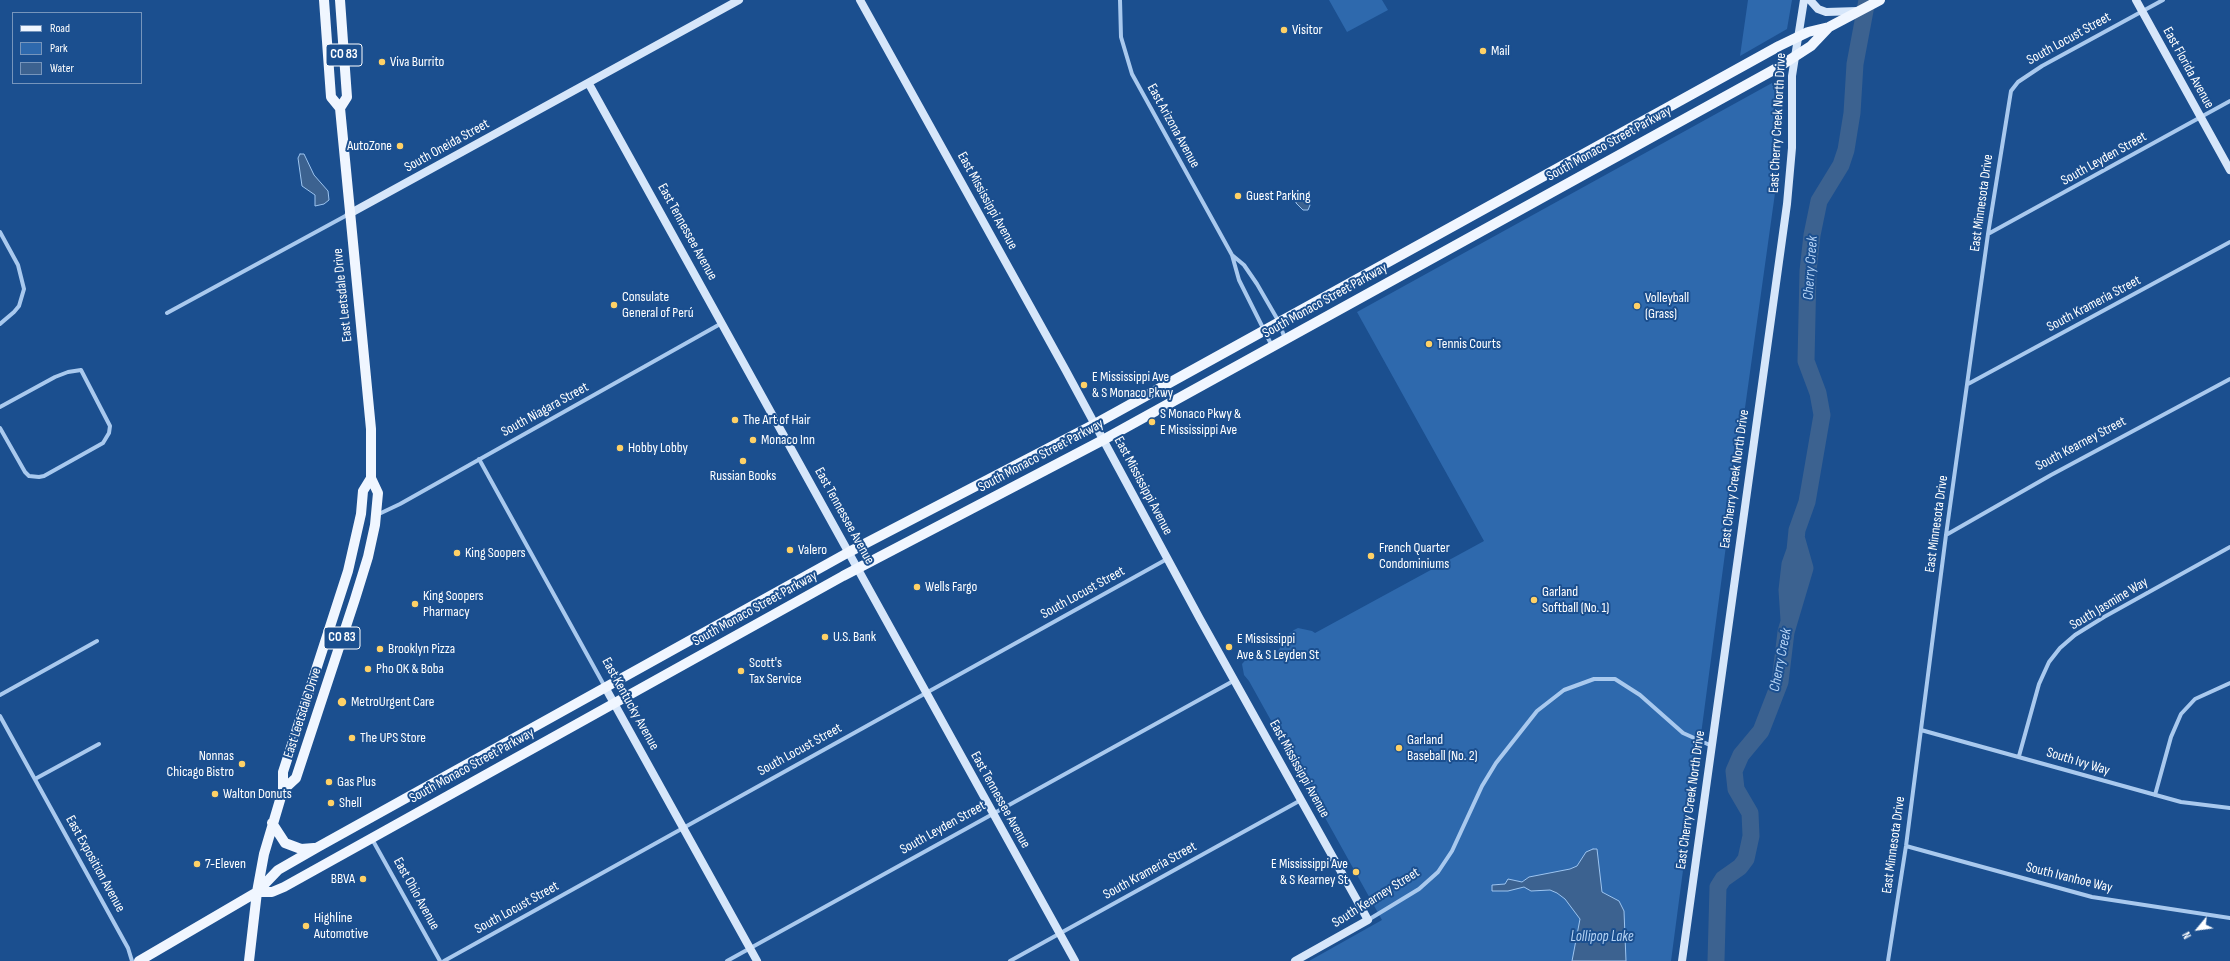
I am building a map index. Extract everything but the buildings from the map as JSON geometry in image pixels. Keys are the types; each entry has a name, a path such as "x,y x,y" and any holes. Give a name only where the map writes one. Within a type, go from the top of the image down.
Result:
{"main road":[{"name":"East Leetsdale Drive","path":"324,0 331,97 340,108"},
{"name":"East Leetsdale Drive","path":"283,790 296,778 368,557 377,512 378,493 371,478 371,429 349,214 340,108 346,97 340,0"},
{"name":"South Monaco Street Parkway","path":"139,961 257,892 278,870 849,552 1095,424 1798,36 1830,27 1880,0"},
{"name":"South Monaco Street Parkway","path":"257,892 272,892 279,889 858,568 1103,440 1794,58 1811,46 1830,27"},
{"name":"East Leetsdale Drive","path":"249,961 257,892 272,823 283,790 283,772 348,571 361,514 363,491 371,478"},
{"path":"272,823 281,839 288,845 301,849 318,847"}],"street":[{"name":"South Oneida Street","path":"167,313 589,84 739,0"},
{"name":"East Mississippi Avenue","path":"860,0 1095,424 1167,559 1368,920"},
{"name":"East Arizona Avenue","path":"1120,0 1120,34 1130,71 1232,255 1239,280 1273,346"},
{"name":"East Cherry Creek North Drive","path":"1682,961 1788,197 1792,148 1794,58 1804,0"},
{"path":"1810,0 1818,9 1830,12 1861,11"},
{"name":"East Florida Avenue","path":"2136,0 2230,170"},
{"name":"South Locust Street","path":"2011,91 2018,82 2042,66 2163,0"},
{"name":"East Tennessee Avenue","path":"589,84 1075,961"},
{"name":"East Minnesota Drive","path":"1888,960 1906,846 1946,535 1988,234 2011,91"},
{"name":"South Leyden Street","path":"1988,234 2230,101"},
{"path":"0,232 18,264 24,289 19,306 0,324"},
{"name":"South Krameria Street","path":"1968,384 2230,242"},
{"name":"East Arizona Avenue","path":"1232,255 1248,269 1279,322 1285,339"},
{"name":"South Niagara Street","path":"377,512 395,507 722,323"},
{"path":"0,407 55,377 68,372 81,370 110,426 109,433 103,443 44,476 34,478 25,472 0,428"},
{"name":"South Kearney Street","path":"1946,535 2051,475 2230,379"},
{"name":"East Kentucky Avenue","path":"479,459 757,961"},
{"name":"South Jasmine Way","path":"2019,756 2039,684 2046,667 2060,648 2075,635 2104,617 2230,548"},
{"name":"South Locust Street","path":"444,961 1167,559"},
{"path":"0,695 97,641"},
{"name":"South Kearney Street","path":"1294,961 1419,890 1438,872 1452,851 1482,786 1496,763 1530,719 1549,700 1564,690 1594,679 1614,680 1640,695 1683,733 1712,746"},
{"name":"South Leyden Street","path":"727,961 1234,680"},
{"path":"2155,795 2171,736 2181,714 2195,699 2230,684"},
{"name":"East Exposition Avenue","path":"0,716 128,948 132,961"},
{"name":"South Ivy Way","path":"1921,730 2155,795 2199,806 2230,808"},
{"path":"35,779 99,744"},
{"name":"South Krameria Street","path":"1010,961 1301,800"},
{"name":"East Ohio Avenue","path":"372,838 440,961"},
{"name":"South Ivanhoe Way","path":"1906,846 2092,897 2230,918"},
{"path":"1888,960 1894,961"}],"green space":[{"path":"1329,0 1382,0 1388,10 1347,32"},
{"path":"1748,0 1792,0 1787,29 1740,56"},
{"path":"1772,83 1778,87 1780,104 1776,186 1731,508 1671,961 1309,961 1382,920 1249,681 1244,675 1242,664 1250,655 1269,658 1276,654 1289,634 1294,630 1298,628 1315,633 1484,541 1357,312"}],"water":[{"path":"300,154 304,154 314,175 328,191 329,200 324,204 315,206 315,195 302,186 298,158"},
{"path":"1300,195 1307,200 1310,205 1308,210 1303,210 1296,203 1296,197"},
{"name":"Lollipop Lake","path":"1597,849 1602,892 1619,901 1624,911 1626,961 1572,961 1580,919 1565,899 1557,893 1550,890 1531,891 1524,887 1508,891 1492,891 1492,885 1505,884 1508,879 1522,882 1529,877 1570,869 1577,866 1586,852"}],"waterway":[{"name":"Cherry Creek","path":"1789,620 1787,590 1790,564 1795,550 1797,530 1807,502 1822,415 1818,393 1806,361 1808,271 1812,235 1819,201 1841,165 1846,150 1852,113 1855,64 1867,0"},
{"name":"Cherry Creek","path":"1716,961 1718,887 1723,879 1740,867 1746,859 1751,836 1750,813 1736,789 1734,771 1741,755 1761,731 1780,682 1786,632 1805,568 1797,540"}],"place":[{"name":"Visitor","path":"1284,30"},
{"name":"Mail","path":"1483,51"},
{"name":"Viva Burrito","path":"382,62"},
{"name":"AutoZone","path":"400,146"},
{"name":"Guest Parking","path":"1238,196"},
{"name":"Consulate General of Perú","path":"614,305"},
{"name":"Volleyball (Grass)","path":"1637,306"},
{"name":"Tennis Courts","path":"1429,344"},
{"name":"E Mississippi Ave & S Monaco Pkwy","path":"1084,385"},
{"name":"The Art of Hair","path":"735,420"},
{"name":"S Monaco Pkwy & E Mississippi Ave","path":"1152,422"},
{"name":"Monaco Inn","path":"753,440"},
{"name":"Hobby Lobby","path":"620,448"},
{"name":"Russian Books","path":"743,461"},
{"name":"Valero","path":"790,550"},
{"name":"King Soopers","path":"457,553"},
{"name":"French Quarter Condominiums","path":"1371,556"},
{"name":"Wells Fargo","path":"917,587"},
{"name":"Garland Softball (No. 1)","path":"1534,600"},
{"name":"King Soopers Pharmacy","path":"415,604"},
{"name":"U.S. Bank","path":"825,637"},
{"name":"E Mississippi Ave & S Leyden St","path":"1229,647"},
{"name":"Brooklyn Pizza","path":"380,649"},
{"name":"Pho OK & Boba","path":"368,669"},
{"name":"Scott's Tax Service","path":"741,671"},
{"name":"MetroUrgent Care","path":"342,702"},
{"name":"The UPS Store","path":"352,738"},
{"name":"Garland Baseball (No. 2)","path":"1399,748"},
{"name":"Nonnas Chicago Bistro","path":"242,764"},
{"name":"Gas Plus","path":"329,782"},
{"name":"Walton Donuts","path":"215,794"},
{"name":"Shell","path":"331,803"},
{"name":"7-Eleven","path":"197,864"},
{"name":"E Mississippi Ave & S Kearney St","path":"1356,872"},
{"name":"BBVA","path":"363,879"},
{"name":"Highline Automotive","path":"306,926"}]}
